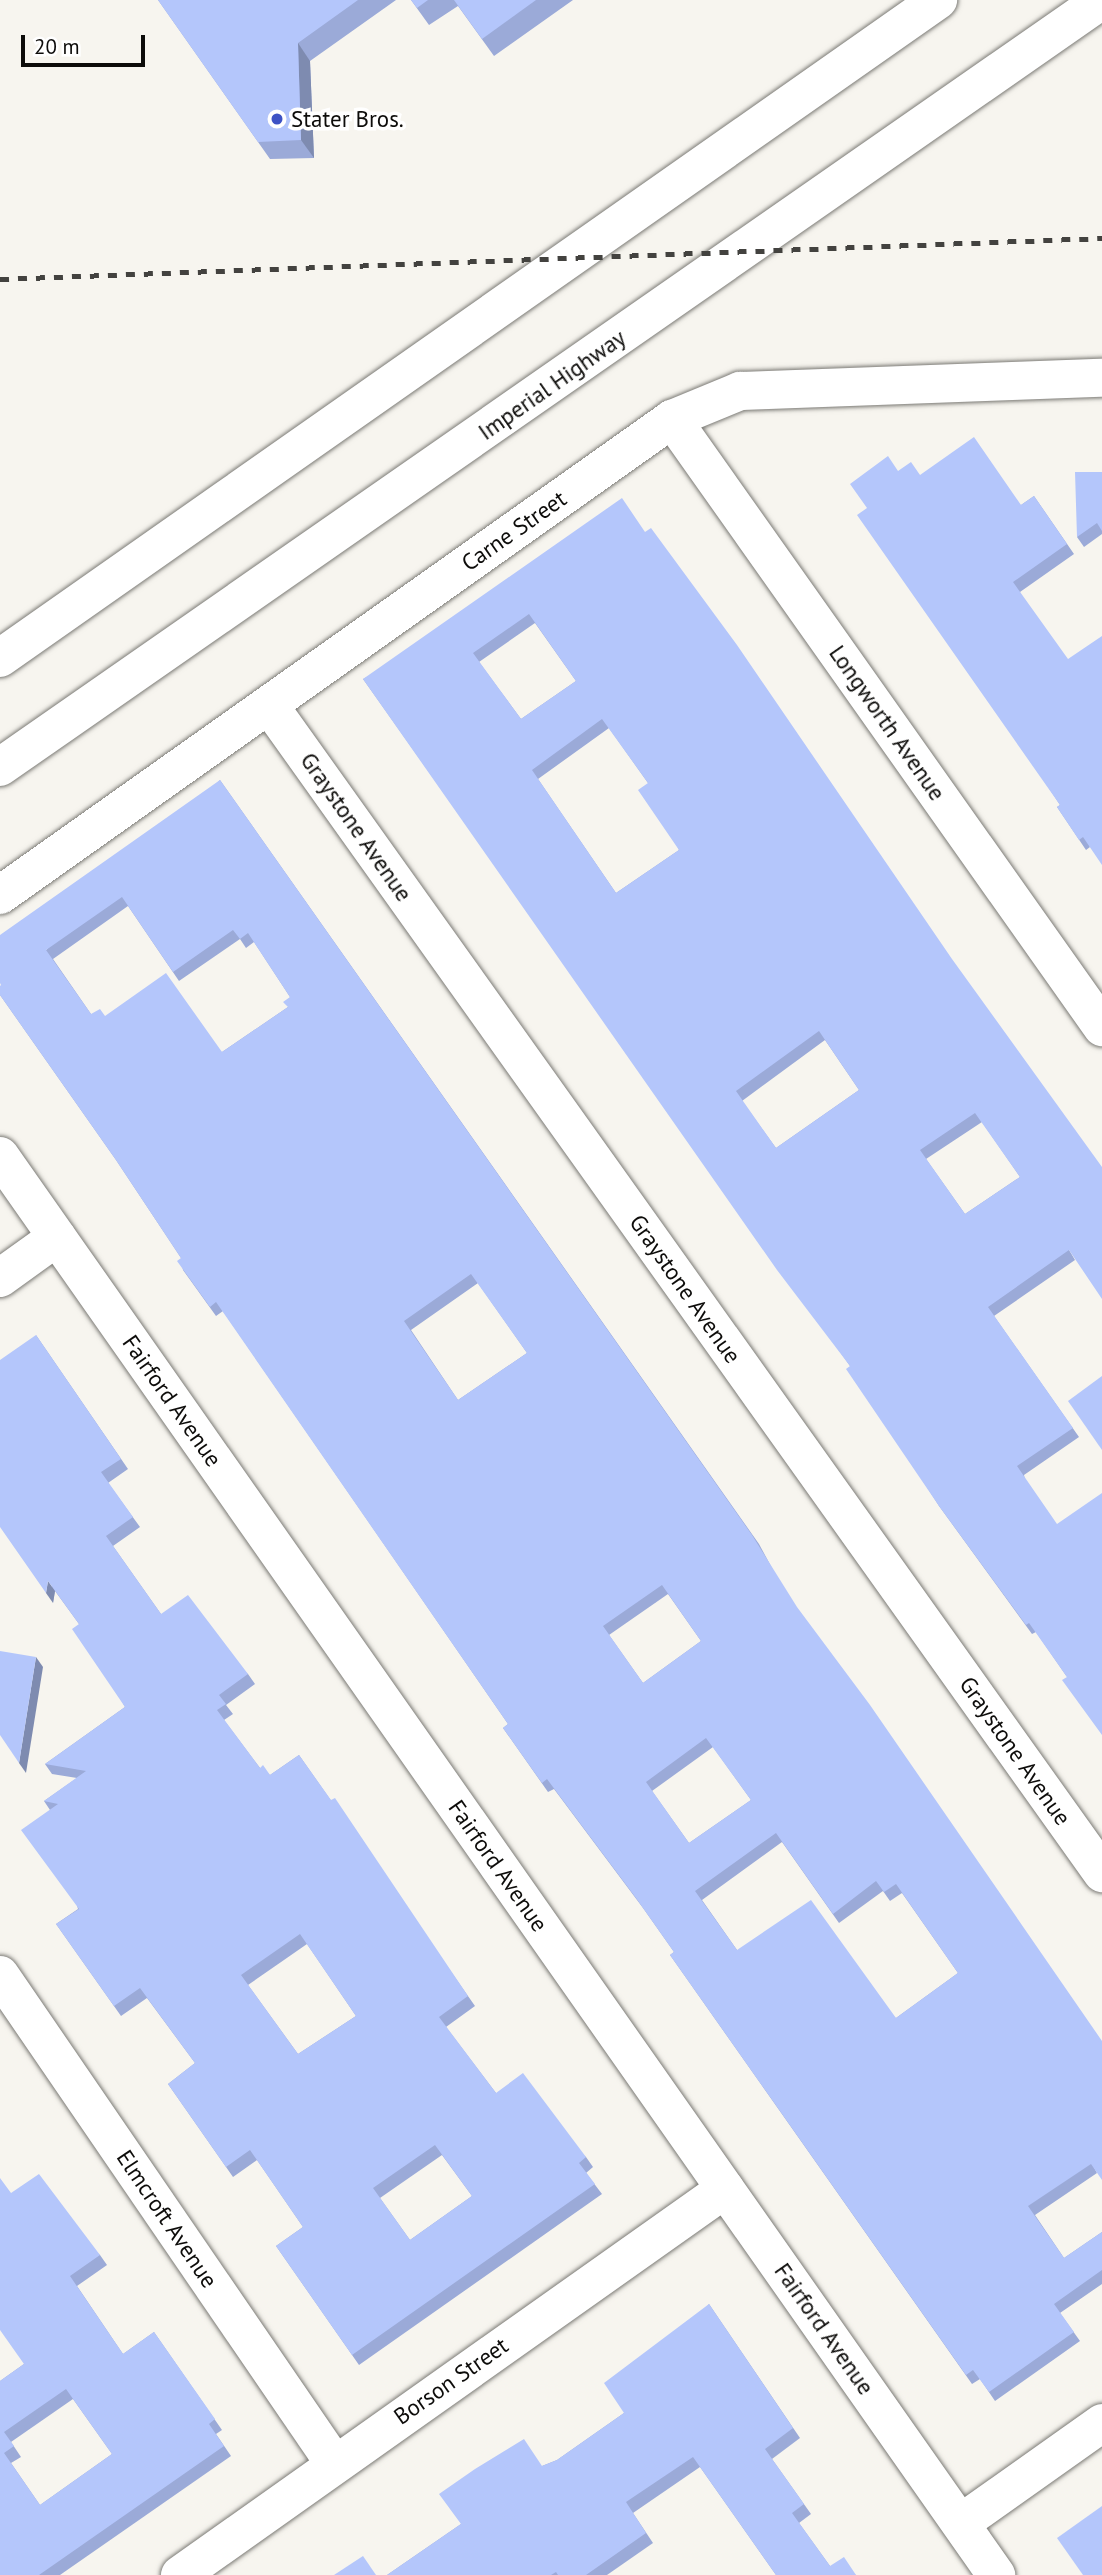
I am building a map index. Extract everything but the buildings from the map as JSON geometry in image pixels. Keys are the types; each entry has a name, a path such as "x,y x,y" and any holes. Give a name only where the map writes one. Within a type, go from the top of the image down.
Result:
{"street":[{"path":"0,658 938,0"},
{"name":"Imperial Highway","path":"0,767 1102,0"},
{"name":"Carne Street","path":"0,895 672,419 740,391 1102,378"},
{"name":"Longworth Avenue","path":"672,419 1102,1027"},
{"name":"Graystone Avenue","path":"269,705 1102,1873"},
{"name":"Fairford Avenue","path":"0,1156 996,2575"},
{"path":"0,1278 57,1237"},
{"name":"Elmcroft Avenue","path":"0,1975 334,2463"},
{"name":"Borson Street","path":"180,2575 334,2463 725,2189"},
{"path":"961,2523 1102,2423"}],"railway":[{"path":"0,279 1102,238"}],"place":[{"name":"Stater Bros.","path":"277,119"}]}
